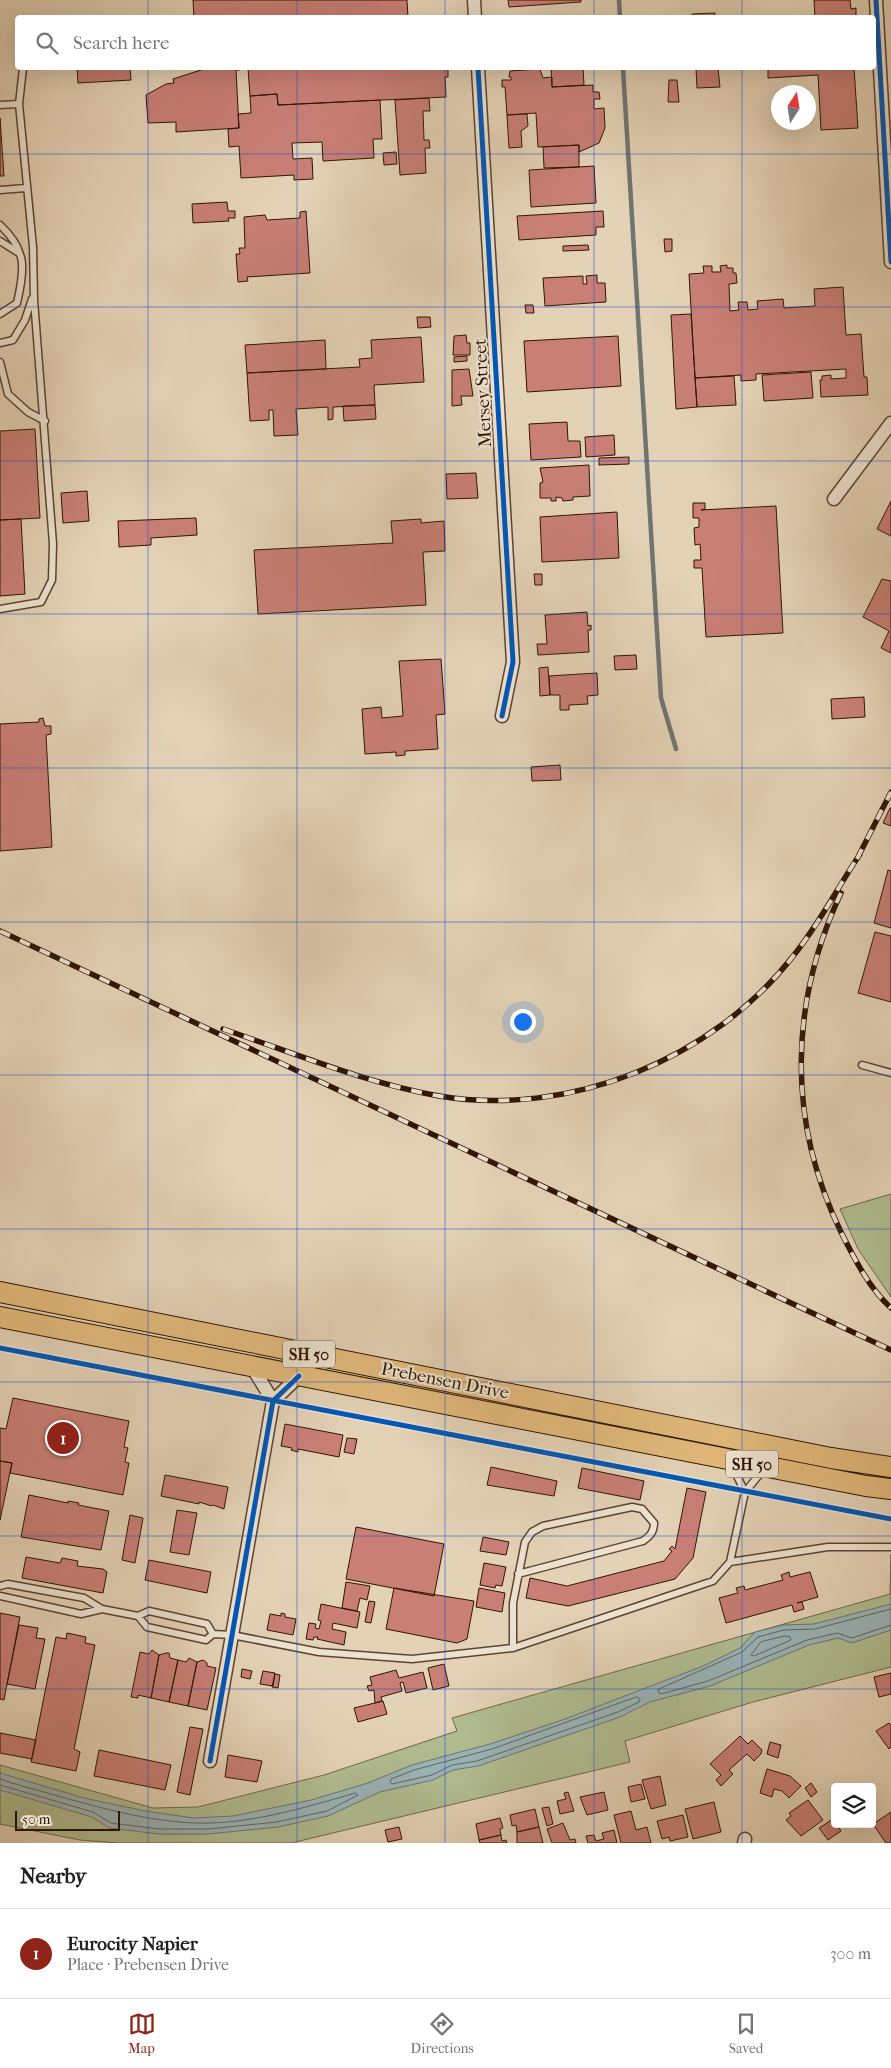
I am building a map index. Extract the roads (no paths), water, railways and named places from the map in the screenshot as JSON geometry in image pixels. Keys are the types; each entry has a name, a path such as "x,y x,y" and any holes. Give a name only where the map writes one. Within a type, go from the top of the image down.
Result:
{"main road":[{"name":"Prebensen Drive","path":"0,1292 822,1456 891,1467"},
{"name":"Prebensen Drive","path":"0,1318 891,1490"}],"street":[{"path":"474,0 475,15"},
{"path":"876,0 891,262"},
{"name":"Mersey Street","path":"478,70 512,662 502,716"},
{"path":"834,498 891,423"},
{"path":"252,1367 273,1400"},
{"path":"210,1761 273,1400 299,1376"}],"lane":[{"path":"0,609 41,602 52,580 53,544 45,421 19,104 23,70"},
{"path":"0,105 19,104"},
{"path":"0,190 26,188"},
{"path":"0,225 16,241 23,280 17,303 0,314"},
{"path":"0,241 19,253"},
{"path":"0,343 13,340 25,320 32,303 35,282"},
{"path":"0,362 8,394 28,412 45,421"},
{"path":"862,1066 891,1073"},
{"path":"728,1459 745,1492"},
{"path":"138,1616 147,1627 206,1640 213,1634 232,1635 318,1652 412,1660 513,1648 714,1581 730,1562 745,1492 766,1467"},
{"path":"513,1648 514,1603 518,1574 525,1542 532,1532 543,1526 632,1507 642,1509 654,1523 654,1529 650,1536 643,1541 518,1574"},
{"path":"730,1562 828,1547 891,1546"},
{"path":"0,1586 8,1584 84,1598 102,1609 138,1616 149,1612 208,1624 213,1634"},
{"path":"0,1596 81,1614 102,1609"}],"water":[{"path":"891,1604 891,1630 852,1643 838,1638 809,1645 710,1686 650,1702 620,1717 478,1766 453,1770 433,1780 380,1792 328,1816 278,1827 208,1834 159,1834 109,1828 92,1817 0,1790 0,1773 84,1798 145,1811 194,1818 233,1816 311,1800 368,1783 412,1765 490,1744 565,1719 703,1666 740,1648 755,1632 783,1625 814,1624"}],"waterway":[{"path":"619,0 620,15"},
{"path":"623,70 661,698 676,749"}],"railway":[{"path":"857,859 891,792"},
{"path":"223,1029 357,1075 439,1096 488,1101 538,1098 587,1088 635,1073 681,1051 723,1024 761,992 803,943 860,854"},
{"path":"841,893 824,935 811,977 804,1020 801,1062 804,1105 811,1148 823,1190 841,1232 857,1262 869,1282 891,1308"},
{"path":"0,931 891,1350"}],"place":[{"name":"Eurocity Napier","path":"63,1438"}]}
